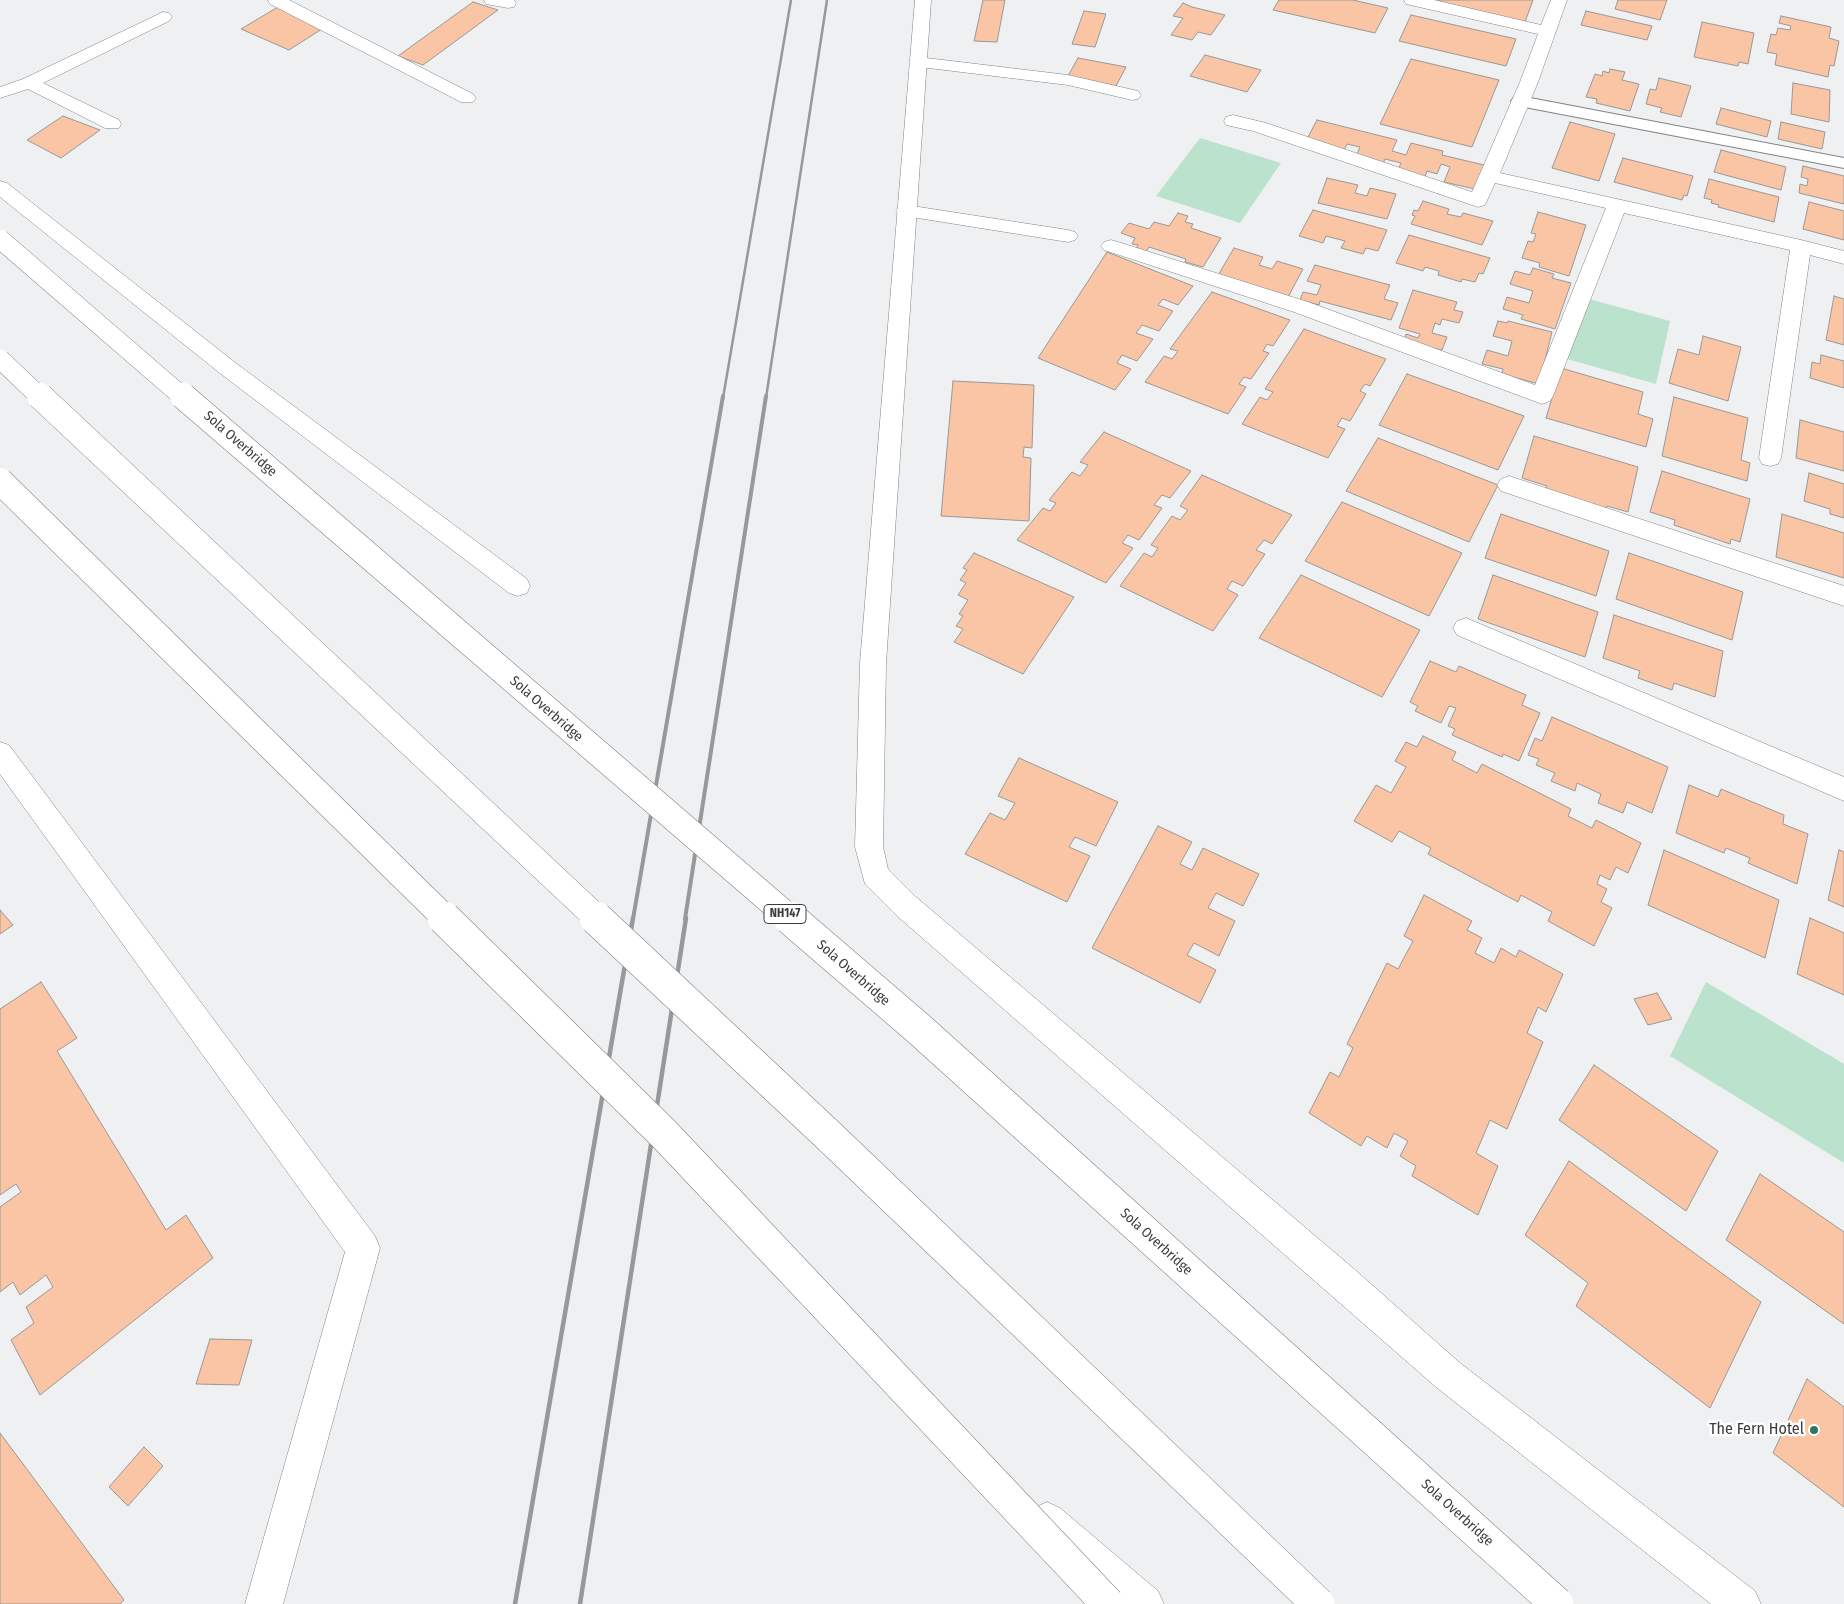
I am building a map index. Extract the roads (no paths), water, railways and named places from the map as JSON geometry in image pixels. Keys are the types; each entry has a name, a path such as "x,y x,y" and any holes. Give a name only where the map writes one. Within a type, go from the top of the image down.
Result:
{"main road":[{"path":"276,0 467,98"},
{"path":"923,0 873,663 869,847 876,875 906,906 1334,1273 1448,1375 1742,1604"},
{"path":"1412,0 1546,31"},
{"path":"1233,121 1478,201 1520,101 1559,0"},
{"path":"0,93 29,83 163,17"},
{"path":"918,62 1068,80 1132,96"},
{"path":"29,83 112,124"},
{"path":"1488,176 1801,246 1844,258"},
{"path":"0,187 229,369 518,586"},
{"path":"1110,246 1301,307 1542,396 1618,204"},
{"path":"906,212 1068,236"},
{"name":"Sola Overbridge","path":"0,239 919,1029 1557,1604"},
{"path":"1770,458 1801,246"},
{"path":"0,359 821,1128 1318,1604"},
{"path":"0,481 664,1134 1108,1604"},
{"path":"1508,485 1844,596"},
{"path":"1466,628 1844,789"},
{"path":"0,753 363,1248 264,1604"},
{"path":"960,1447 1145,1604"}],"lane":[{"path":"1520,101 1844,163"}],"railway":[{"path":"723,398 791,0"},
{"path":"766,398 827,0"},
{"path":"633,919 723,396"},
{"path":"685,919 766,396"},
{"path":"515,1604 633,918"},
{"path":"580,1604 686,918"}],"place":[{"name":"The Fern Hotel","path":"1814,1430"}]}
